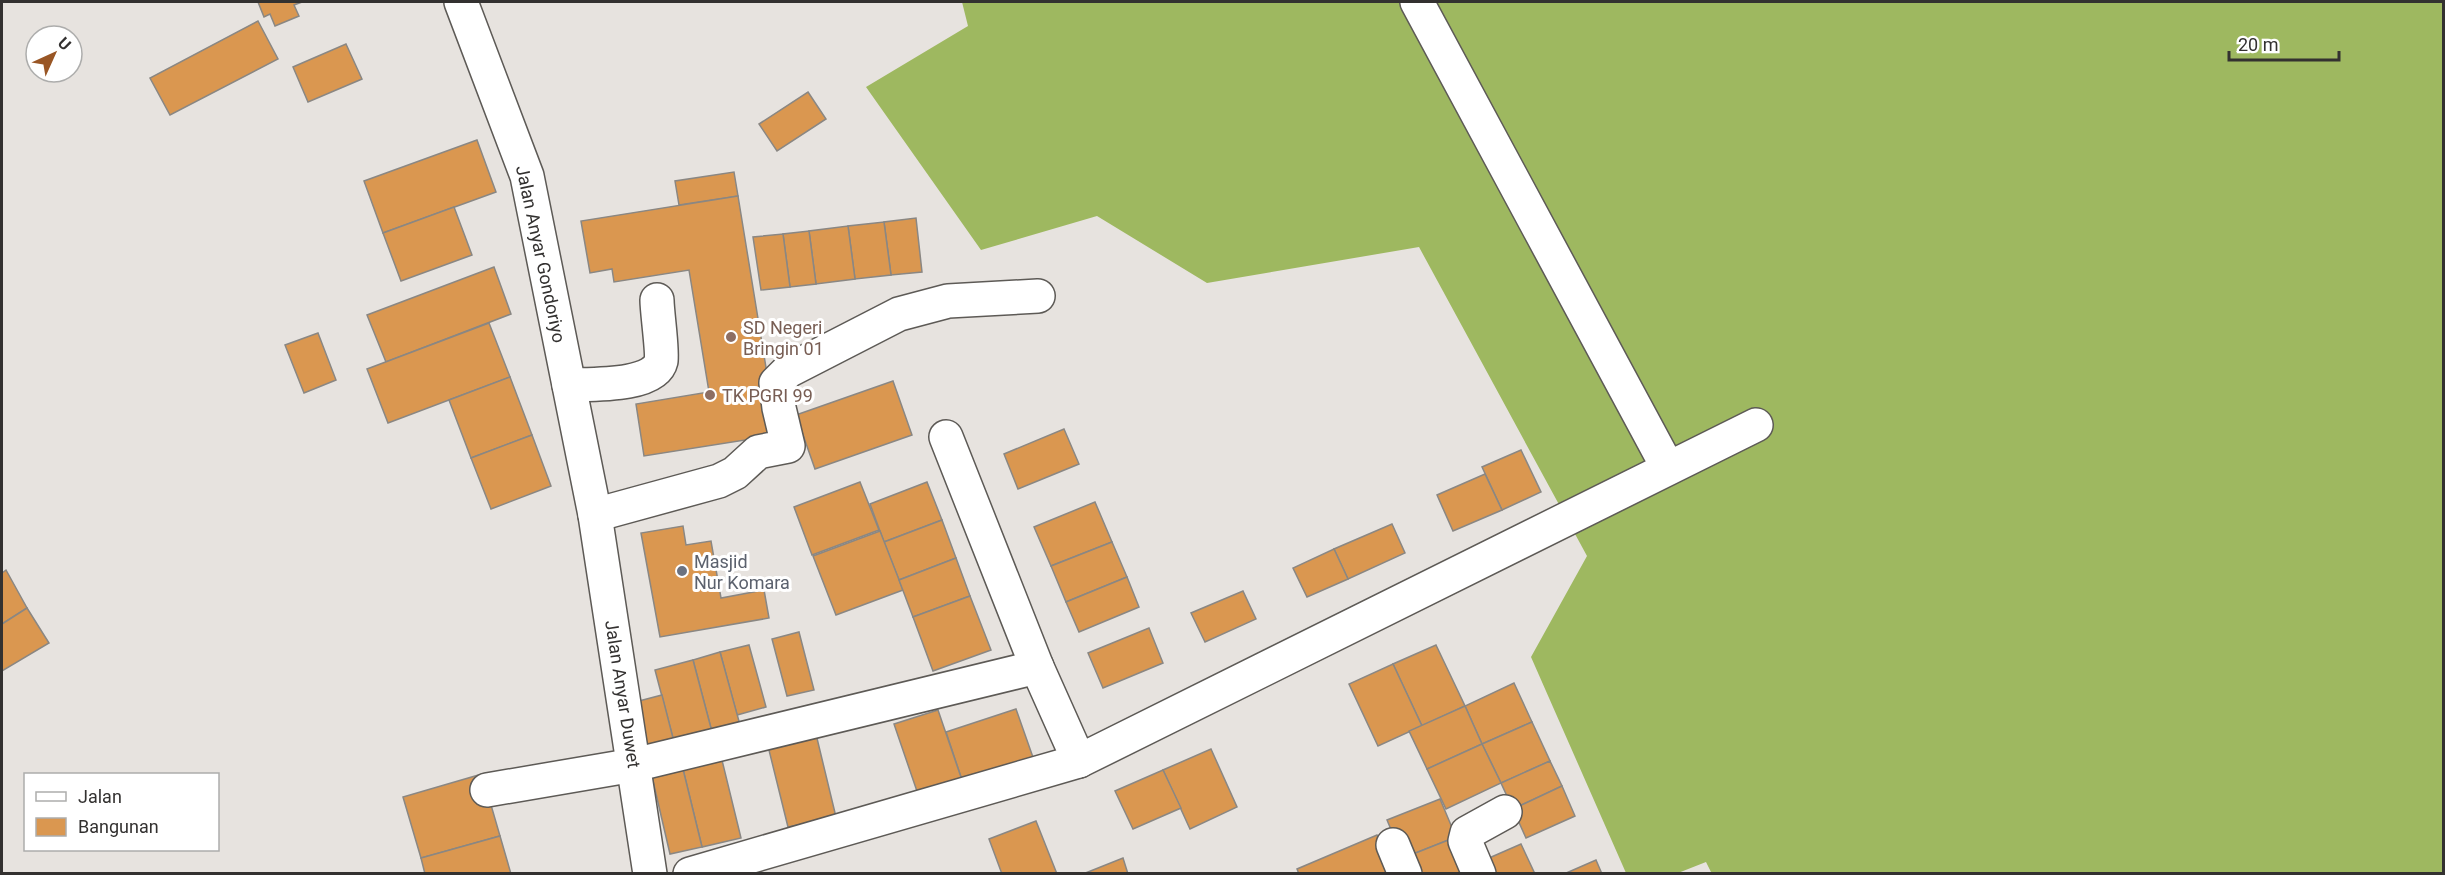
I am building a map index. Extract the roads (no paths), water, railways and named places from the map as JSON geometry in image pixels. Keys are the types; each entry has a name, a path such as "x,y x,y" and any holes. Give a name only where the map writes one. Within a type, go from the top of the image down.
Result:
{"street":[{"name":"Jalan Anyar Gondoriyo","path":"461,2 527,176 595,514"},
{"path":"1417,2 1668,468"},
{"path":"595,514 719,481 735,473 758,452 788,446 776,383 788,371 899,314 948,301 1038,296"},
{"path":"569,385 642,379 655,372 661,361 657,300"},
{"path":"690,873 1079,761 1756,425"},
{"path":"946,437 1037,667 1079,761"},
{"name":"Jalan Anyar Duwet","path":"595,514 650,873"},
{"path":"487,790 634,765 1037,667"},
{"path":"1479,873 1465,842 1467,832 1505,812"}],"place":[{"name":"SD Negeri Bringin 01","path":"731,337"},
{"name":"TK PGRI 99","path":"710,395"},
{"name":"Masjid Nur Komara","path":"682,571"}]}
